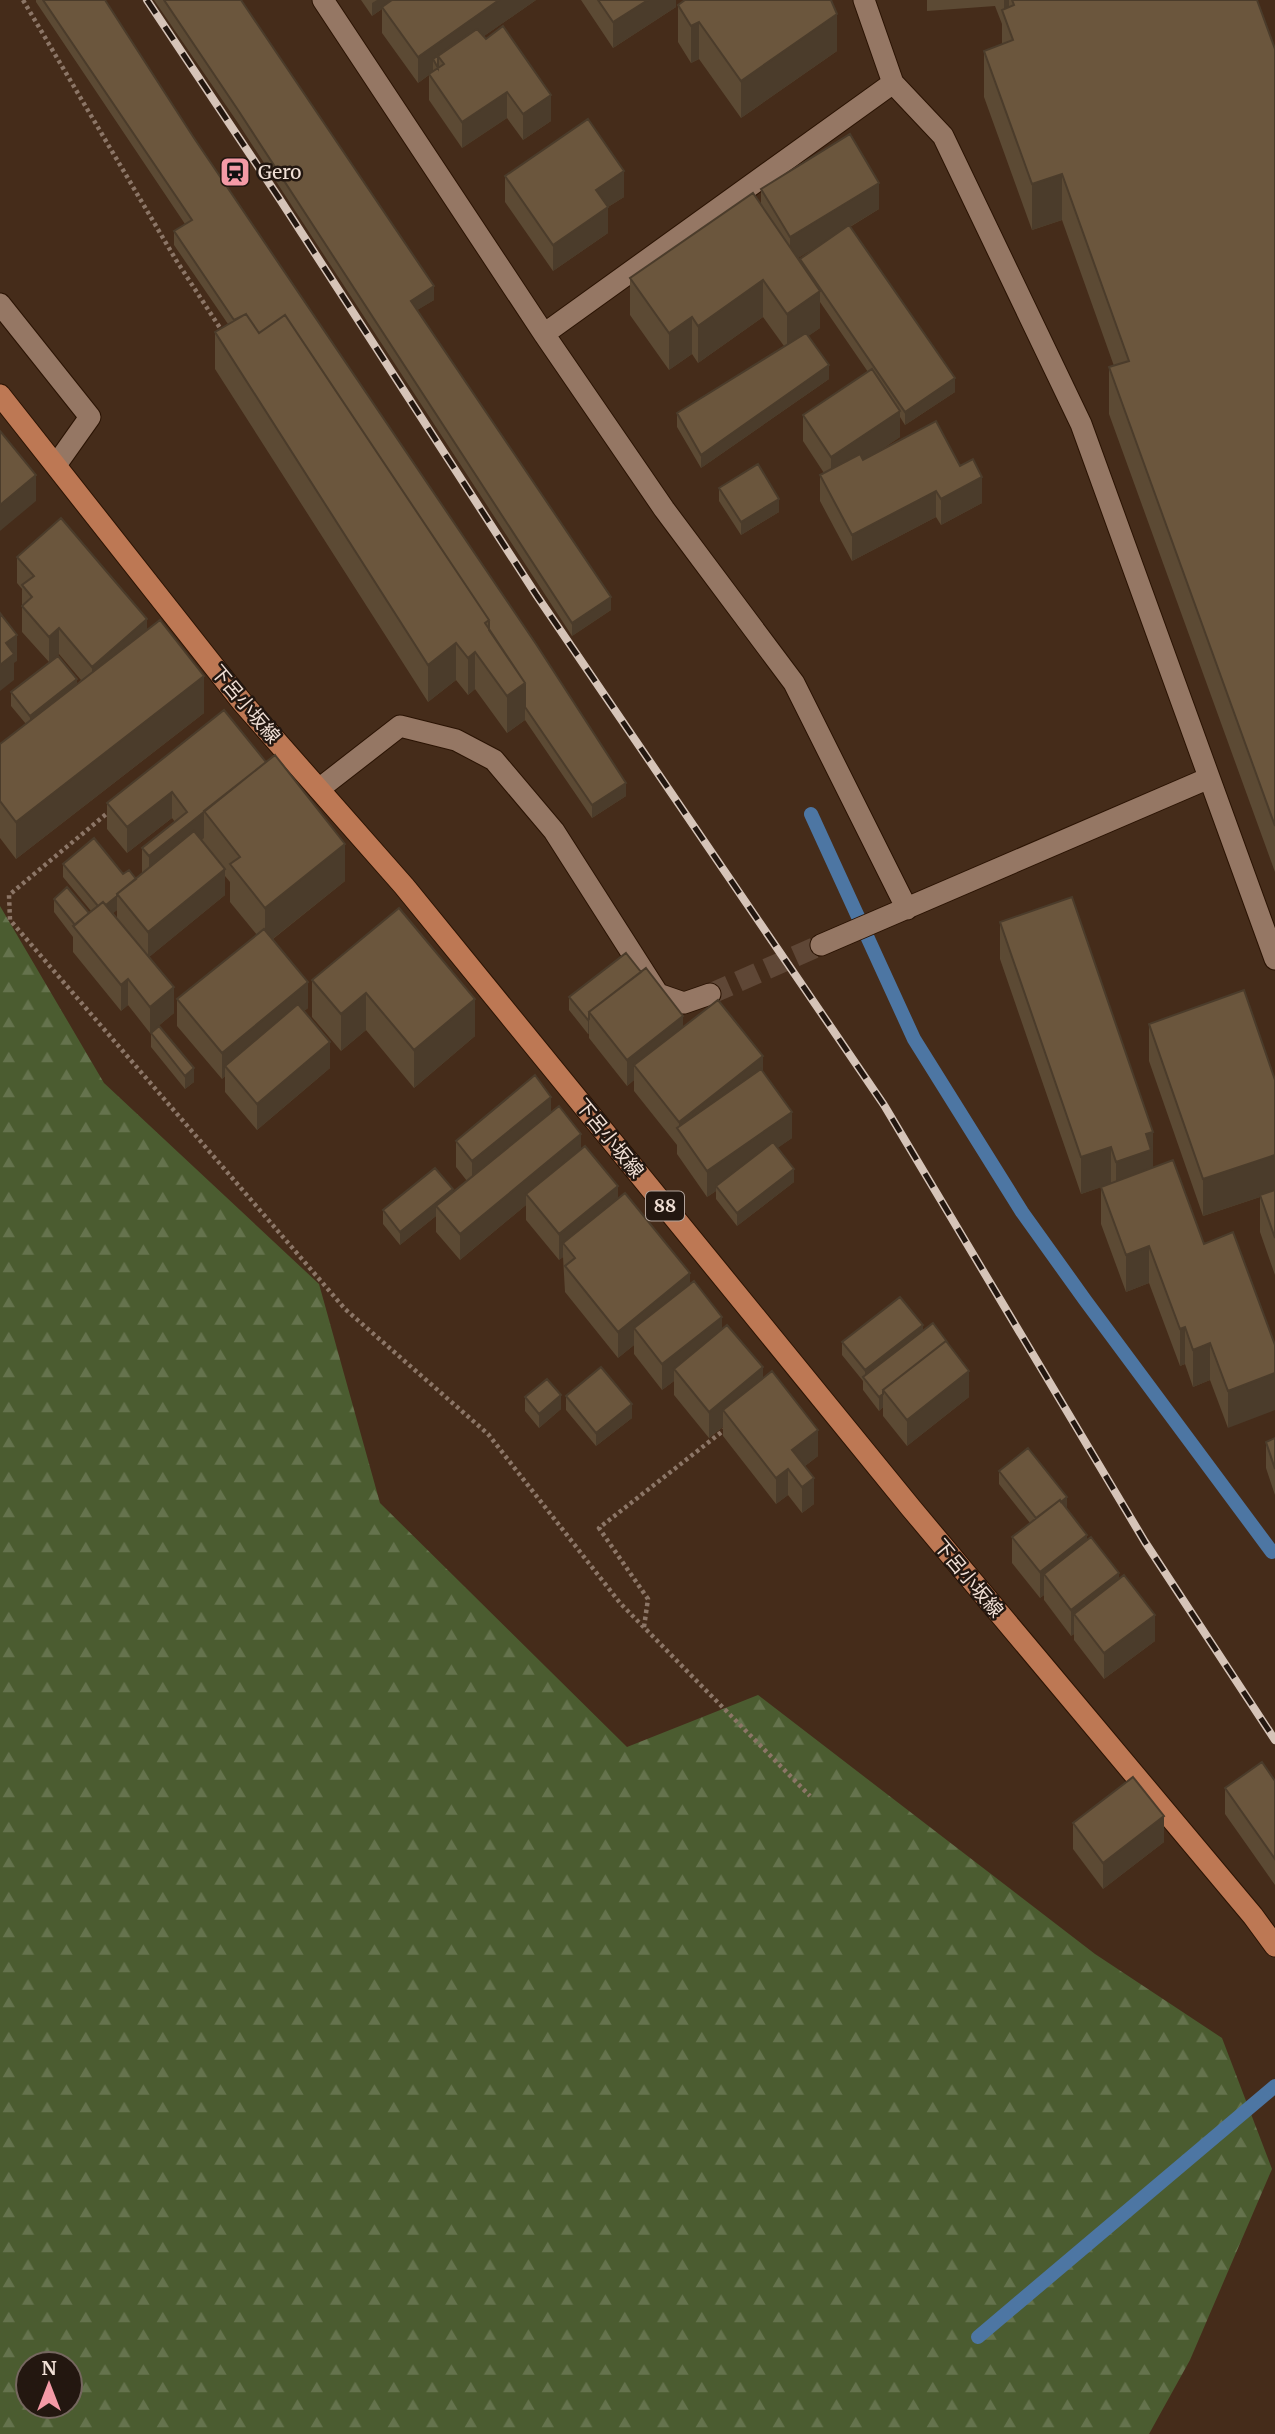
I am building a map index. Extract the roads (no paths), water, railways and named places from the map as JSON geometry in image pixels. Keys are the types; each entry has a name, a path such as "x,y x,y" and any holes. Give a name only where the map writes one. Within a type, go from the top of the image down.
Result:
{"main road":[{"name":"下呂小坂線","path":"0,395 242,702 404,886 911,1508 1253,1916 1275,1946"}],"street":[{"path":"323,0 544,334 664,509 794,683 907,909"},
{"path":"864,0 893,83 943,136 1081,424 1275,959"},
{"path":"544,334 893,83"},
{"path":"0,304 90,417 56,465"},
{"path":"319,789 400,726 456,740 494,760 554,831 657,994 684,1003 710,994"},
{"path":"821,945 1209,778"}],"waterway":[{"path":"811,814 914,1039 1022,1212 1272,1552"},
{"path":"978,2337 1275,2086"}],"tunnel":[{"path":"710,994 821,945"}],"railway":[{"path":"147,0 537,596 884,1105 1145,1542 1275,1740"}],"place":[{"name":"Gero","path":"235,172"}]}
